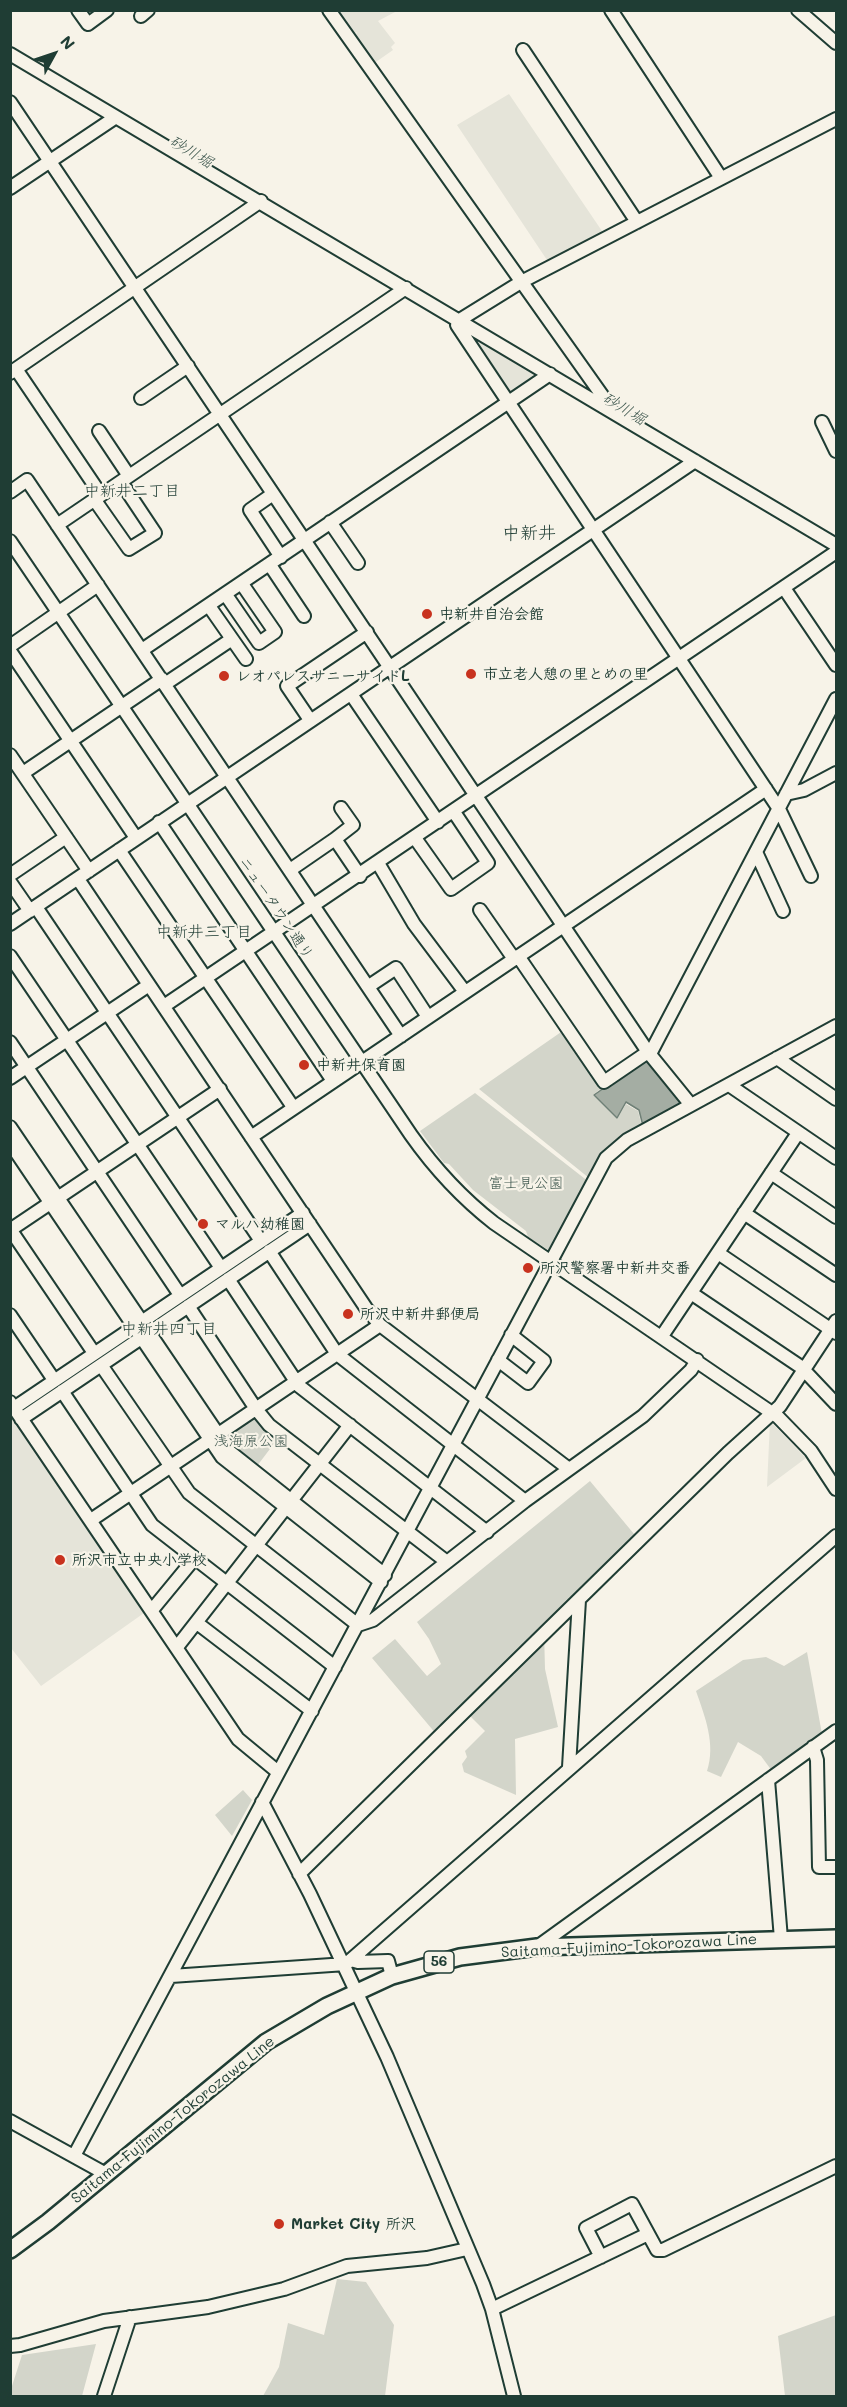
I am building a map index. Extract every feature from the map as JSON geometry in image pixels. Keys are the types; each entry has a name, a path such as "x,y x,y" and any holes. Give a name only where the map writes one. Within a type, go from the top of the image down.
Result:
{"main road":[{"name":"Saitama-Fujimino-Tokorozawa Line","path":"10,2250 267,2042 312,2014 356,1991 392,1976 460,1957 537,1947 837,1938"}],"street":[{"path":"78,10 88,24 106,10"},
{"path":"328,10 615,413"},
{"path":"611,10 721,178"},
{"path":"798,10 837,43"},
{"path":"524,50 637,222"},
{"path":"10,54 837,545"},
{"path":"10,102 649,1053 691,1105"},
{"path":"10,188 116,117"},
{"path":"458,321 521,282 837,119"},
{"path":"99,431 155,533 129,549 98,497 13,371 261,201"},
{"path":"57,525 406,288"},
{"path":"458,321 457,325 508,404 779,809 811,876"},
{"path":"141,398 188,366"},
{"path":"142,650 508,404 549,374"},
{"path":"822,422 837,451"},
{"path":"10,924 695,461"},
{"path":"10,492 27,480 369,986 400,1036"},
{"path":"273,494 250,510 281,557"},
{"path":"330,522 358,563"},
{"name":"ニュータウン通り","path":"10,541 417,1143 454,1187 494,1223 772,1413 793,1430 811,1451 837,1489"},
{"path":"164,1006 360,876 837,552"},
{"path":"270,565 304,616"},
{"path":"226,595 259,643 275,632 242,584"},
{"path":"10,646 98,585"},
{"path":"784,588 837,665"},
{"path":"209,606 246,659"},
{"path":"310,720 287,686 367,632"},
{"path":"23,773 122,707 232,639"},
{"path":"10,651 136,838"},
{"path":"351,694 438,822"},
{"path":"480,910 604,1082 649,1053 786,794 835,707"},
{"path":"10,755 89,871"},
{"path":"786,794 804,790 837,773"},
{"path":"251,1137 766,789"},
{"path":"290,870 353,825 341,808"},
{"path":"415,838 451,889 488,863 454,812"},
{"path":"159,822 333,1081"},
{"path":"10,875 66,837"},
{"path":"335,839 360,876"},
{"path":"119,850 293,1107"},
{"path":"756,852 783,911"},
{"path":"378,863 414,924 465,992"},
{"path":"78,879 361,1301 380,1325 569,1469"},
{"path":"10,882 33,909 107,1014 337,1354 525,1501"},
{"path":"10,956 299,1386 487,1532"},
{"path":"369,986 396,968 428,1017"},
{"path":"10,1078 149,986"},
{"path":"74,2156 609,1153 627,1140 837,1026"},
{"path":"824,1033 837,1041"},
{"path":"10,1042 256,1409 269,1425 447,1563"},
{"path":"777,1058 837,1099"},
{"path":"729,1085 837,1158"},
{"path":"94,1353 11,1229 220,1089"},
{"path":"10,1127 54,1201"},
{"path":"662,1336 798,1133"},
{"path":"10,1143 54,1201 214,1437 288,1505 383,1578"},
{"path":"771,1173 837,1217"},
{"path":"744,1213 837,1275"},
{"path":"15,1410 94,1353 141,1329 307,1219"},
{"path":"299,1874 780,1406 835,1328 718,1253"},
{"path":"691,1293 804,1370 837,1404"},
{"path":"10,1315 54,1380"},
{"path":"91,1520 380,1325"},
{"path":"15,1410 62,1391 101,1365 141,1329"},
{"path":"498,1360 528,1383 544,1361 511,1335"},
{"path":"358,1625 373,1620 525,1501 644,1416 691,1370 697,1360"},
{"path":"101,1365 189,1493 358,1625"},
{"path":"62,1391 152,1525 334,1667"},
{"path":"15,1410 238,1739 278,1772"},
{"path":"177,1647 350,1425"},
{"path":"346,1962 837,1536"},
{"path":"152,1610 194,1559"},
{"path":"569,1767 579,1600"},
{"path":"197,1623 312,1711"},
{"path":"537,1947 837,1731"},
{"path":"813,1747 817,1760 819,1867 837,1867"},
{"path":"768,1780 781,1939"},
{"path":"262,1802 346,1962 356,1991 387,2057 483,2284 492,2310 513,2397"},
{"path":"171,1976 346,1962 388,1961 392,1976"},
{"path":"10,2121 106,2174"},
{"path":"601,2257 586,2228 632,2204 657,2250 663,2250 837,2166"},
{"path":"492,2310 648,2234"},
{"path":"10,2346 72,2331 104,2320 207,2307 284,2289 347,2266 427,2258 467,2249"},
{"path":"104,2397 130,2317"}],"shaded area":[{"path":"334,11 397,11 378,21 395,43 391,47 393,50 373,64 354,38 357,32 351,35"},
{"path":"509,94 604,234 549,263 457,125"},
{"path":"482,340 542,376 509,398 475,348"},
{"path":"642,1061 652,1062 682,1101 681,1104 643,1126 639,1110 626,1102 617,1118 594,1095"},
{"name":"所沢市立中央小学校","path":"10,1412 144,1613 41,1686 11,1648"},
{"path":"770,1421 806,1458 767,1487"}],"green space":[{"path":"564,1030 603,1087 593,1095 617,1119 626,1104 638,1111 642,1127 613,1143 589,1178 479,1089"},
{"name":"富士見公園","path":"475,1093 589,1182 550,1251 528,1237 526,1231 473,1190 449,1164 444,1163 420,1131"},
{"name":"浅海原公園","path":"254,1415 279,1437 254,1470 239,1457 225,1435"},
{"path":"590,1481 639,1540 544,1631 545,1669 558,1727 515,1739 516,1795 464,1772 462,1764 467,1757 465,1751 485,1731 464,1710 437,1735 372,1658 395,1639 427,1676 441,1664 429,1639 417,1622"},
{"path":"807,1652 822,1734 772,1771 761,1756 738,1742 721,1777 707,1771 710,1741 696,1691 743,1660 766,1657 784,1666"},
{"path":"243,1790 252,1800 232,1836 215,1815"},
{"path":"337,2279 366,2282 394,2325 385,2396 263,2396 279,2367 288,2323 324,2335"},
{"path":"836,2315 836,2396 785,2396 778,2336"},
{"path":"96,2344 82,2396 11,2396 11,2389 22,2355"}],"place":[{"name":"中新井自治会館","path":"427,614"},
{"name":"市立老人憩の里とめの里","path":"471,674"},
{"name":"レオパレスサニーサイドL","path":"224,676"},
{"name":"中新井保育園","path":"304,1065"},
{"name":"マルハ幼稚園","path":"203,1224"},
{"name":"所沢警察署中新井交番","path":"528,1268"},
{"name":"所沢中新井郵便局","path":"348,1314"},
{"name":"所沢市立中央小学校","path":"60,1560"},
{"name":"Market City 所沢","path":"279,2224"}],"district":[{"name":"中新井二丁目","path":"132,491"},
{"name":"中新井","path":"529,533"},
{"name":"中新井三丁目","path":"204,932"},
{"name":"中新井四丁目","path":"169,1329"}],"water label":[{"name":"砂川堀","path":"191,152"},
{"name":"砂川堀","path":"624,409"}]}
